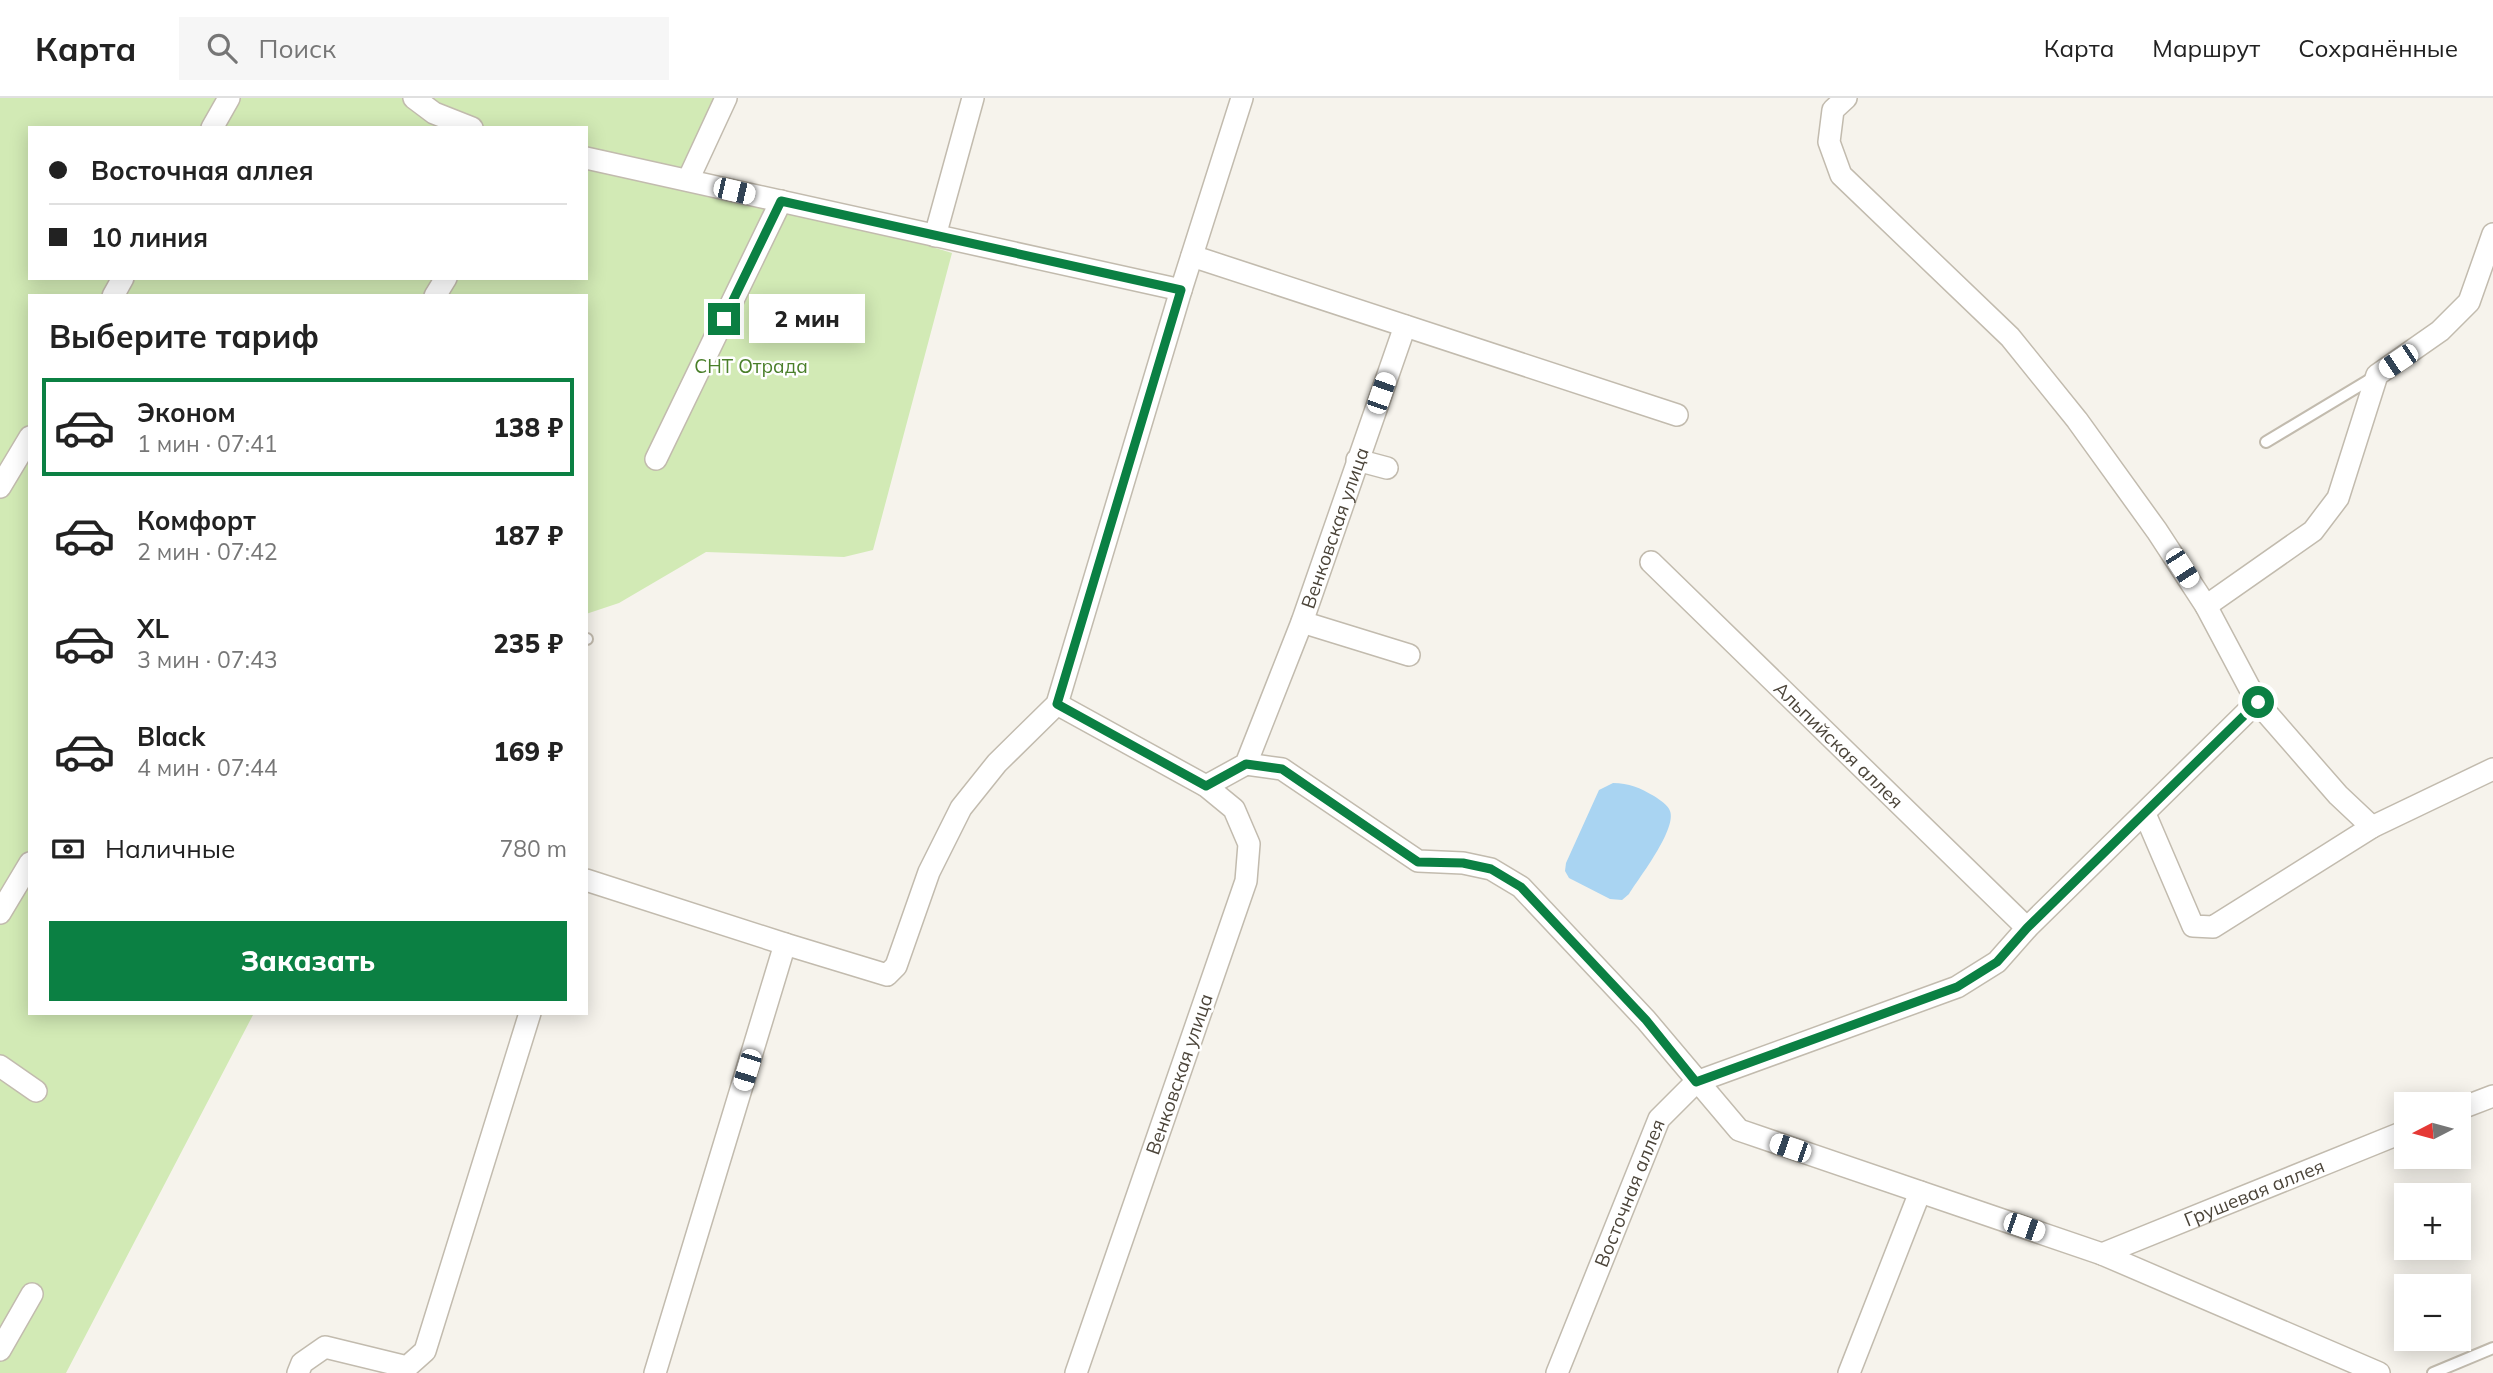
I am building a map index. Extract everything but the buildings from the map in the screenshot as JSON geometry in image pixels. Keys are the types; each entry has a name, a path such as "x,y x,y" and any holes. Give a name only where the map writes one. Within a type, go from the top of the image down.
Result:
{"street":[{"path":"213,126 229,98"},
{"path":"414,98 434,113 467,126"},
{"path":"688,180 726,98"},
{"path":"935,236 972,98"},
{"path":"588,881 887,975 896,966 929,872 961,808 997,763 1057,704 1181,290 1242,98"},
{"path":"1846,98 1833,110 1829,142 1841,176 2010,337 2077,420 2157,531 2206,606 2258,702 2338,795 2371,827"},
{"path":"588,158 1181,290"},
{"path":"656,459 781,201"},
{"path":"2206,606 2313,531 2338,498 2377,375 2440,331 2469,302 2493,234"},
{"path":"1192,256 1677,415"},
{"name":"Венковская улица","path":"1246,764 1302,622 1405,326"},
{"path":"0,487 28,439"},
{"path":"1357,460 1387,468"},
{"name":"Альпийская аллея","path":"1651,562 2027,928"},
{"path":"1302,622 1409,655"},
{"name":"Восточная аллея","path":"1557,1373 1659,1119 1696,1082 1957,987 1997,962 2027,928 2258,702"},
{"name":"Венковская улица","path":"1057,704 1206,786 1234,809 1249,844 1246,881 1076,1373"},
{"path":"1206,786 1246,764 1282,769 1418,862 1463,863 1491,869 1521,887 1646,1020 1739,1130 2102,1254 2379,1373"},
{"path":"2145,814 2193,926 2213,926 2371,827 2493,769"},
{"path":"0,914 28,866"},
{"path":"655,1373 785,944"},
{"path":"298,1373 302,1363 325,1347 407,1367 425,1351 529,1015"},
{"path":"0,1066 36,1091"},
{"path":"2471,1105 2493,1096"},
{"name":"Грушевая аллея","path":"2102,1254 2394,1136"},
{"path":"1849,1373 1920,1192"},
{"path":"0,1350 32,1294"}],"lane":[{"path":"2266,442 2377,375"},
{"path":"2433,1373 2493,1348"}],"green space":[{"name":"СНТ Отрада","path":"0,98 731,98 696,175 952,253 873,550 844,557 706,552 619,603 588,613 588,294 28,294 28,1015 253,1015 66,1373 0,1373"}],"water":[{"path":"1613,783 1634,786 1654,796 1668,807 1671,819 1656,853 1629,894 1622,900 1610,899 1569,878 1565,871 1566,863 1599,790"}],"route":[{"path":"724,319 781,201 1181,290 1057,704 1206,786 1246,764 1282,769 1418,862 1463,863 1491,869 1521,887 1646,1020 1696,1082 1957,987 1997,962 2027,928 2258,702"}]}
